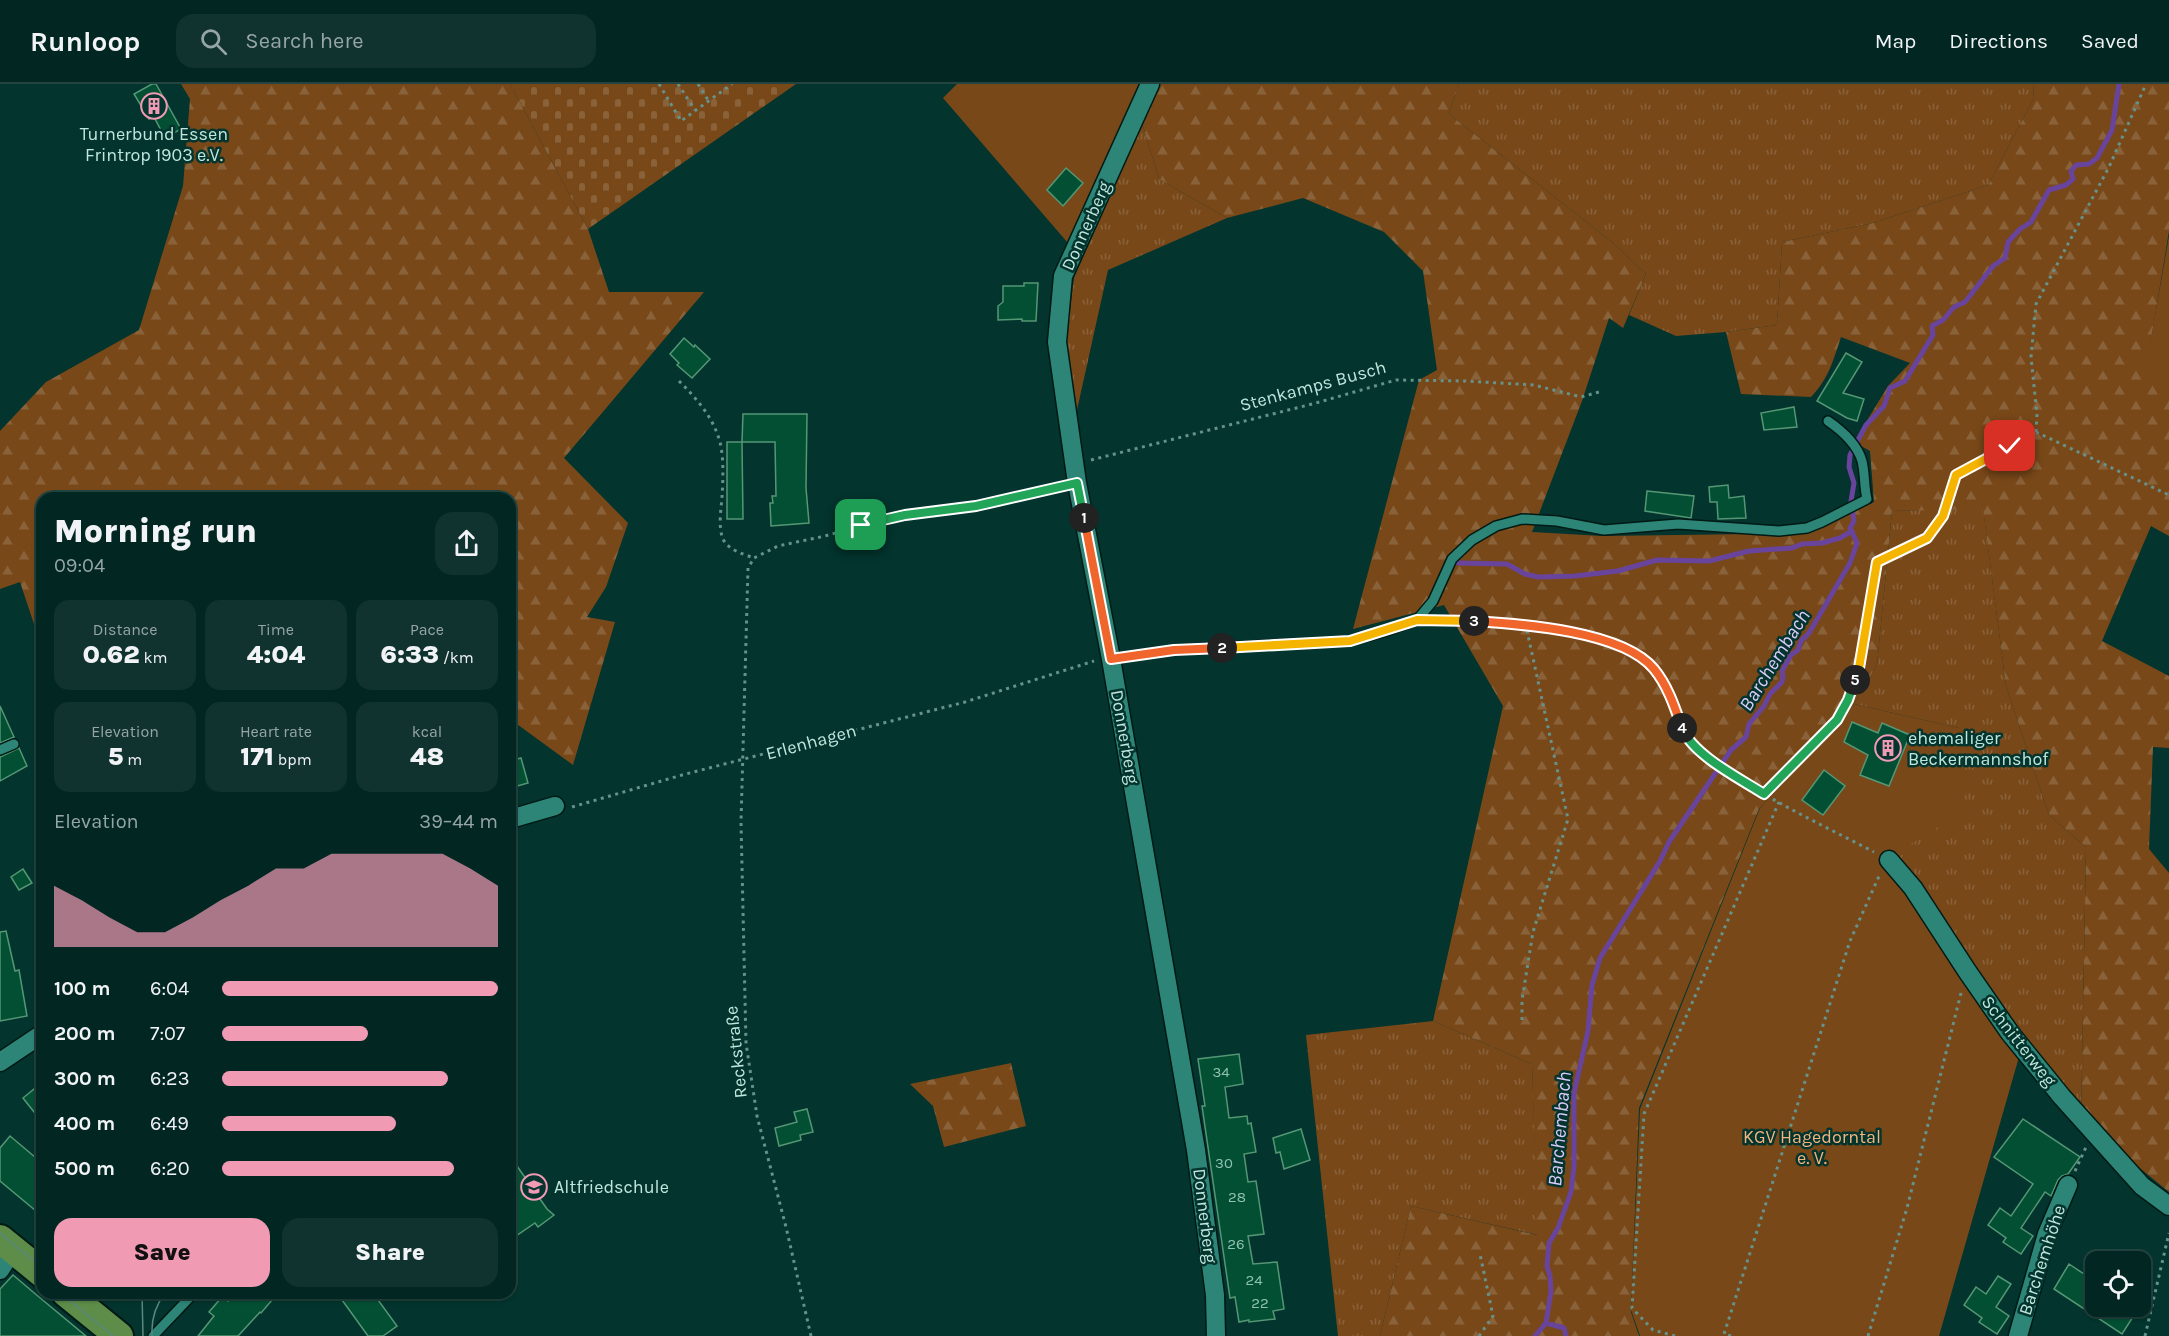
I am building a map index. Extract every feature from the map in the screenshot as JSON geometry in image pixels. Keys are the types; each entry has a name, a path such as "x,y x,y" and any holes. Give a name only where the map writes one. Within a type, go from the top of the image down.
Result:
{"main road":[{"path":"4,1253 36,1270"},
{"path":"73,1299 119,1336"}],"street":[{"name":"Donnerberg","path":"1150,84 1063,276 1057,342 1077,483 1111,659 1196,1150 1215,1294 1216,1336"},
{"path":"516,817 555,806"},
{"name":"Schnitterweg","path":"1889,860 1913,888 2010,1033 2093,1132 2142,1186 2169,1206"},
{"path":"0,1062 36,1038"},
{"name":"Barchemhöhe","path":"2018,1336 2047,1234 2068,1185"}],"lane":[{"path":"1111,659 1174,650 1350,641 1417,620 1433,601 1452,559 1472,540 1496,526 1522,519 1557,521 1604,530 1678,524 1779,531 1807,528 1867,499 1861,459 1840,430 1828,421"},
{"path":"0,750 14,744"},
{"path":"153,1336 188,1299"}],"path":[{"path":"659,84 681,121 732,84"},
{"path":"678,84 695,110"},
{"path":"698,84 708,101"},
{"path":"719,84 723,90"},
{"path":"2036,432 2037,415 2031,357 2036,304 2109,167 2146,84"},
{"name":"Stenkamps Busch","path":"1074,465 1316,403 1396,380 1534,385 1581,397 1599,392"},
{"path":"679,381 702,405 713,424 720,444 723,473 721,517 723,538 733,550 754,558 778,546 825,536 885,519 976,506 1077,483"},
{"path":"2036,432 2169,495"},
{"path":"1764,794 1837,720 1848,700 1859,668 1877,562 1927,538 1943,516 1956,475 2036,432"},
{"name":"Reckstraße","path":"754,558 748,568 743,759 741,884 746,1043 757,1116 811,1336"},
{"path":"1417,620 1460,620 1526,626 1599,639 1629,649 1644,659 1663,682 1686,738 1716,763 1764,794 1889,860 1875,883 1850,941 1722,1335 1731,1336"},
{"path":"1522,1020 1522,1000 1533,932 1568,819 1526,626"},
{"name":"Erlenhagen","path":"555,806 569,808 743,759 965,702 1085,663 1111,659"},
{"path":"1675,1336 1653,1329 1632,1308 1644,1114 1779,802"},
{"path":"1868,1336 1907,1208 1967,971"},
{"path":"2068,1185 2093,1132"},
{"path":"2145,1336 2169,1233"},
{"path":"1479,1336 1493,1316 1480,1254"}],"green space":[{"path":"181,84 510,84 588,229 609,292 704,292 564,458 628,523 606,587 587,617 615,622 573,765 516,723 516,492 36,492 36,630 20,582 0,589 0,431 46,382 139,330 183,186 190,99"},
{"path":"510,84 796,84 588,229"},
{"path":"957,84 1147,84 1074,250 943,98"},
{"path":"1156,84 1459,84 1449,114 1612,242 1646,274 1623,328 1609,318 1582,401 1532,532 1602,536 1753,534 1817,529 1874,502 1870,451 1854,442 1888,386 1910,363 1841,337 1826,376 1811,397 1741,394 1726,332 1777,325 1782,242 1873,223 1988,185 2034,98 2033,84 2169,84 2169,231 2146,371 2169,383 2169,536 2151,526 2102,641 2169,676 2169,748 2153,747 2149,849 2169,873 2169,1192 2081,1120 2086,847 2049,815 2006,686 1983,509 1892,511 1877,665 1854,704 1759,809 1639,1108 1631,1312 1639,1336 1380,1336 1411,1206 1537,1235 1532,1064 1433,1021 1503,706 1444,605 1353,629 1419,380 1437,370 1423,271 1384,232 1303,198 1227,218 1159,179 1142,123"},
{"path":"1459,84 2033,84 2034,98 1988,185 1873,223 1782,242 1777,325 1676,336 1629,315 1646,274 1612,242 1449,114"},
{"path":"1142,123 1159,179 1227,218 1108,270 1077,410 1066,341 1074,278"},
{"path":"2169,236 2169,384 2145,372"},
{"path":"1983,508 2006,686 2049,815 2086,847 2081,1120 1885,859 1959,728 1854,704 1877,665 1892,511"},
{"name":"KGV Hagedorntal e. V.","path":"1854,704 1959,728 1966,810 1886,859 2021,1050 1939,1336 1640,1336 1631,1310 1640,1109 1760,808"},
{"path":"1433,1021 1532,1064 1538,1235 1411,1206 1380,1336 1338,1336 1306,1035"},
{"path":"1011,1063 1026,1126 944,1147 933,1106 910,1084"}],"building":[{"name":"Turnerbund Essen Frintrop 1903 e.V.","path":"156,84 181,129 165,138 154,117 149,119 134,94"},
{"path":"1066,168 1083,183 1063,206 1047,190"},
{"path":"1024,283 1038,283 1036,321 998,320 998,306 1003,302 1003,286 1024,286"},
{"path":"684,338 710,359 692,378 677,365 679,363 670,354"},
{"path":"1846,353 1862,362 1843,393 1864,399 1857,421 1817,401"},
{"path":"1794,407 1797,427 1764,430 1761,413"},
{"path":"743,414 807,414 806,488 809,523 771,526 770,503 773,503 772,496 776,496 775,442 742,442"},
{"path":"727,442 742,442 743,519 727,519"},
{"path":"1728,485 1729,498 1744,496 1746,518 1718,519 1717,502 1710,502 1709,487"},
{"path":"1647,491 1694,496 1691,518 1645,511"},
{"path":"0,706 14,737 0,743"},
{"name":"ehemaliger Beckermannshof","path":"1852,722 1878,733 1882,723 1910,735 1889,786 1860,775 1868,755 1844,742"},
{"path":"19,748 27,766 0,781 0,757"},
{"path":"521,758 528,783 516,786 516,759"},
{"path":"1824,770 1845,786 1823,815 1802,800"},
{"path":"23,869 32,883 19,890 11,877"},
{"path":"6,931 15,971 19,970 27,1016 0,1021 0,932"},
{"path":"1239,1054 1243,1084 1225,1087 1229,1118 1247,1116 1248,1124 1251,1123 1256,1152 1244,1154 1248,1182 1256,1181 1264,1234 1248,1236 1253,1264 1277,1262 1284,1309 1273,1311 1275,1319 1249,1322 1249,1320 1239,1322 1235,1297 1230,1298 1202,1106 1205,1106 1198,1059"},
{"path":"34,1089 36,1092 36,1114 23,1098"},
{"path":"807,1109 813,1132 800,1135 801,1140 779,1146 775,1128 797,1122 794,1112"},
{"path":"2023,1119 2080,1157 2068,1174 2058,1180 2051,1196 2045,1192 2021,1228 2033,1236 2021,1254 2003,1242 2006,1238 1988,1225 2000,1208 2011,1216 2033,1184 1994,1157"},
{"path":"1301,1129 1310,1160 1284,1169 1280,1152 1276,1153 1273,1138"},
{"path":"10,1136 36,1158 36,1211 0,1181 0,1148"},
{"path":"516,1165 547,1209 554,1215 538,1227 535,1223 516,1236"},
{"path":"2069,1264 2085,1275 2085,1310 2054,1289"},
{"path":"13,1275 36,1294 36,1299 42,1299 86,1336 0,1336 0,1289"},
{"path":"1998,1276 2011,1284 1996,1307 2009,1316 1997,1334 1979,1322 1982,1318 1964,1305 1976,1287 1986,1294"},
{"path":"220,1299 228,1301 230,1299 273,1299 238,1336 198,1336 214,1316 209,1312"},
{"path":"341,1299 377,1299 397,1326 383,1336 368,1336"},
{"path":"2096,1317 2133,1317 2122,1334"}],"waterway":[{"name":"Barchembach","path":"1566,1336 1564,1328 1546,1323 1551,1291 1547,1266 1549,1243 1558,1228 1571,1192 1574,1166 1574,1093 1588,1031 1592,985 1600,958 1660,861 1669,842 1731,750 1746,737 1749,724 1764,706 1770,694 1782,682 1782,671 1791,655 1798,650 1801,641 1809,633 1850,563 1857,543 1850,528 1854,521 1851,501 1854,483 1849,467 1850,455 1866,425 1884,406 1890,388 1905,381 1933,335 1932,326 1943,320 1954,307 1965,302 1993,266 2005,258 2008,242 2020,229 2031,222 2049,190 2066,185 2073,179 2071,171 2076,165 2089,164 2097,158 2112,130 2119,84"},
{"path":"1458,563 1507,564 1525,574 1538,577 1575,576 1618,571 1657,560 1709,561 1749,551 1792,548 1802,544 1822,543 1840,538 1852,531"},
{"name":"Barchembach","path":"1535,1336 1546,1323"}],"tram line":[{"path":"0,1233 36,1263"},
{"path":"68,1299 113,1336"},
{"path":"142,1299 143,1336"},
{"path":"152,1336 154,1313 161,1299"}],"place":[{"name":"Turnerbund Essen Frintrop 1903 e.V.","path":"154,106"},
{"name":"ehemaliger Beckermannshof","path":"1888,748"},
{"name":"Altfriedschule","path":"534,1187"}],"route":[{"path":"861,525 905,515 976,506 1077,483 1111,659 1174,650 1350,641 1417,620 1497,622 1575,633 1629,649 1644,659 1663,682 1686,738 1716,763 1764,794 1837,720 1848,700 1859,668 1877,562 1927,538 1943,516 1956,475 2010,446"}]}
